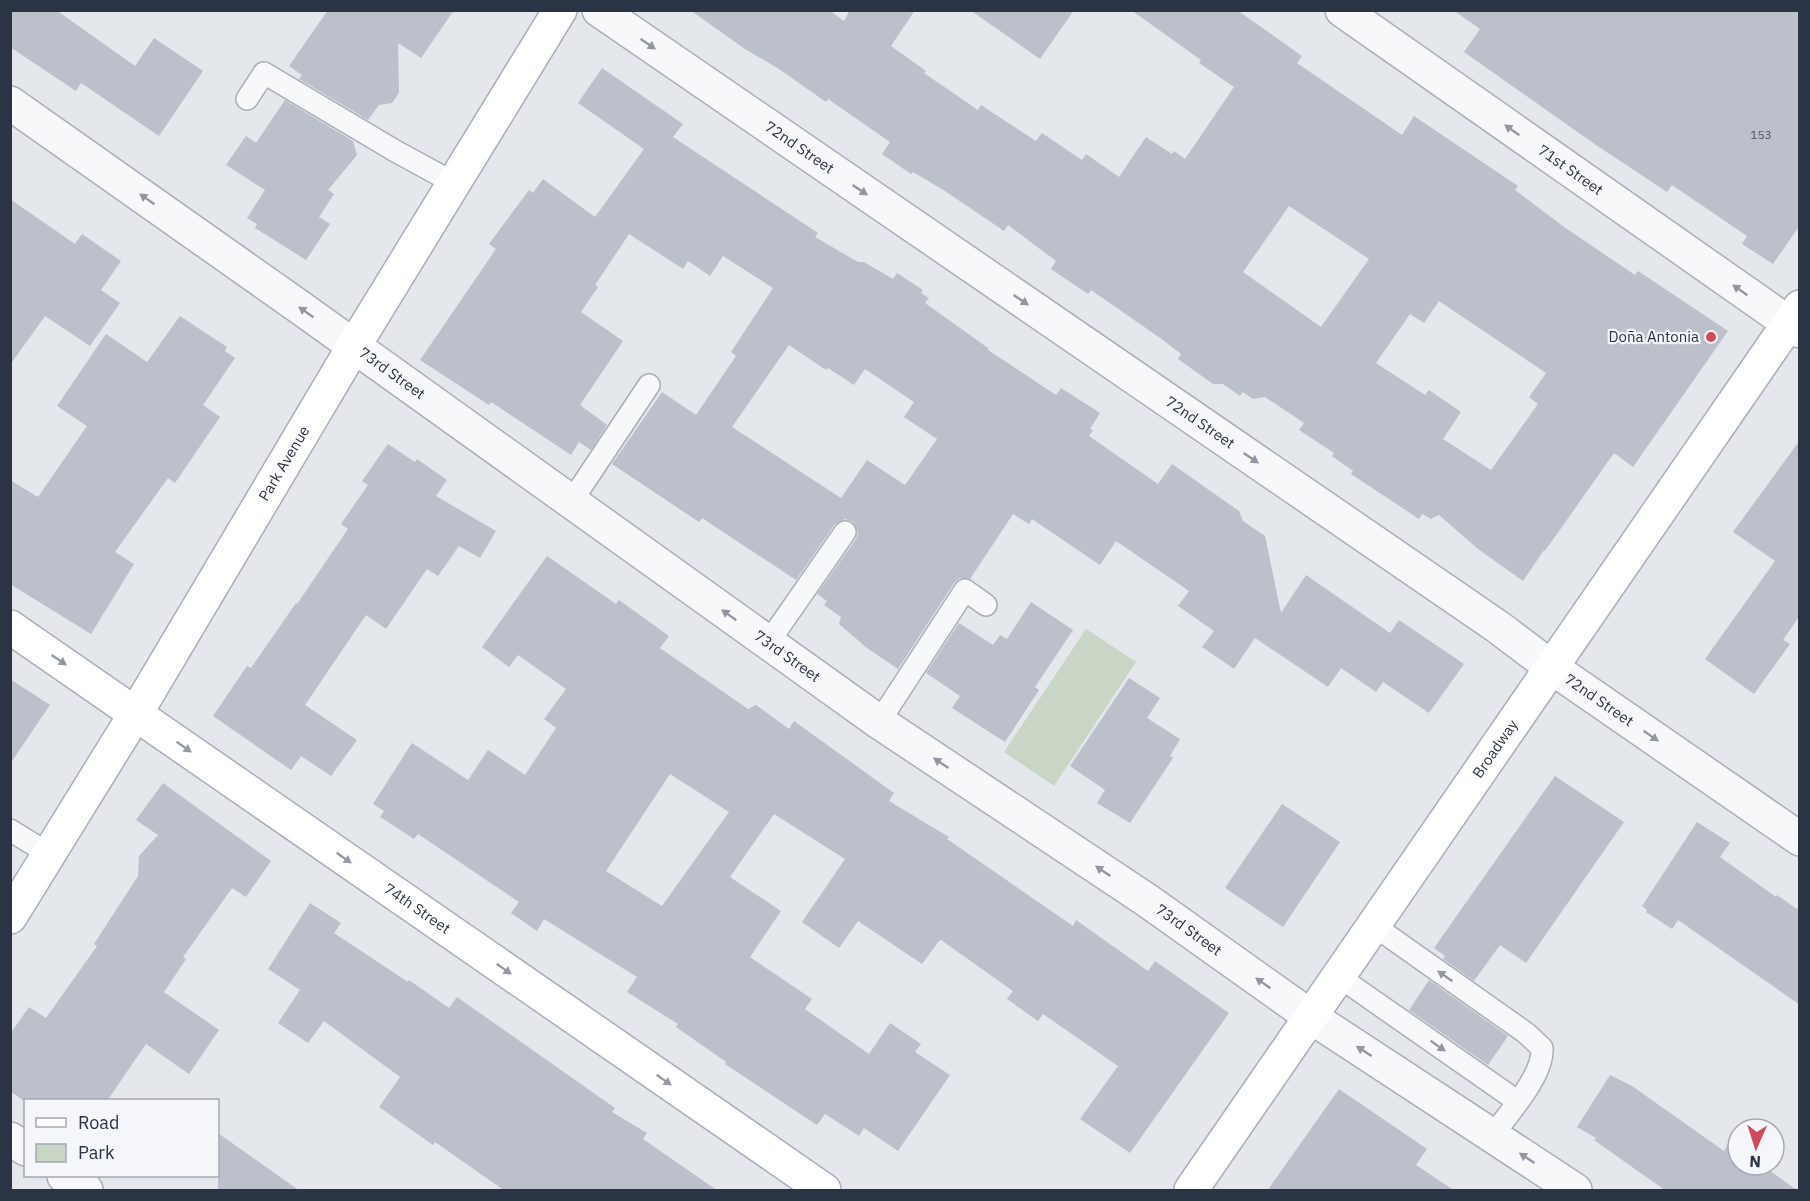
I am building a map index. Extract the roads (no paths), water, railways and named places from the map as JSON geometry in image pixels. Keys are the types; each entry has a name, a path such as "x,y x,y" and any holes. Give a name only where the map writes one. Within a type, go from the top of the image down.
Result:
{"street":[{"name":"Park Avenue","path":"12,913 136,713 354,346 560,10"},
{"name":"72nd Street","path":"599,10 1498,627 1551,667 1800,839"},
{"name":"71st Street","path":"1342,10 1796,321"},
{"name":"73rd Street","path":"10,103 879,722 1148,901 1311,1017 1575,1191"},
{"name":"Broadway","path":"1191,1191 1551,667 1796,321"},
{"name":"74th Street","path":"10,627 824,1191"},
{"path":"10,1139 24,1148"},
{"path":"65,1177 86,1191"}],"lane":[{"path":"247,99 264,73 453,183"},
{"path":"571,502 650,385"},
{"path":"768,643 845,532"},
{"path":"879,722 965,590 986,605"},
{"path":"10,830 49,854"},
{"path":"1373,925 1526,1033 1542,1048 1543,1059 1538,1073 1492,1136"},
{"path":"1338,976 1517,1101"}],"place":[{"name":"Doña Antonia","path":"1711,337"}]}
